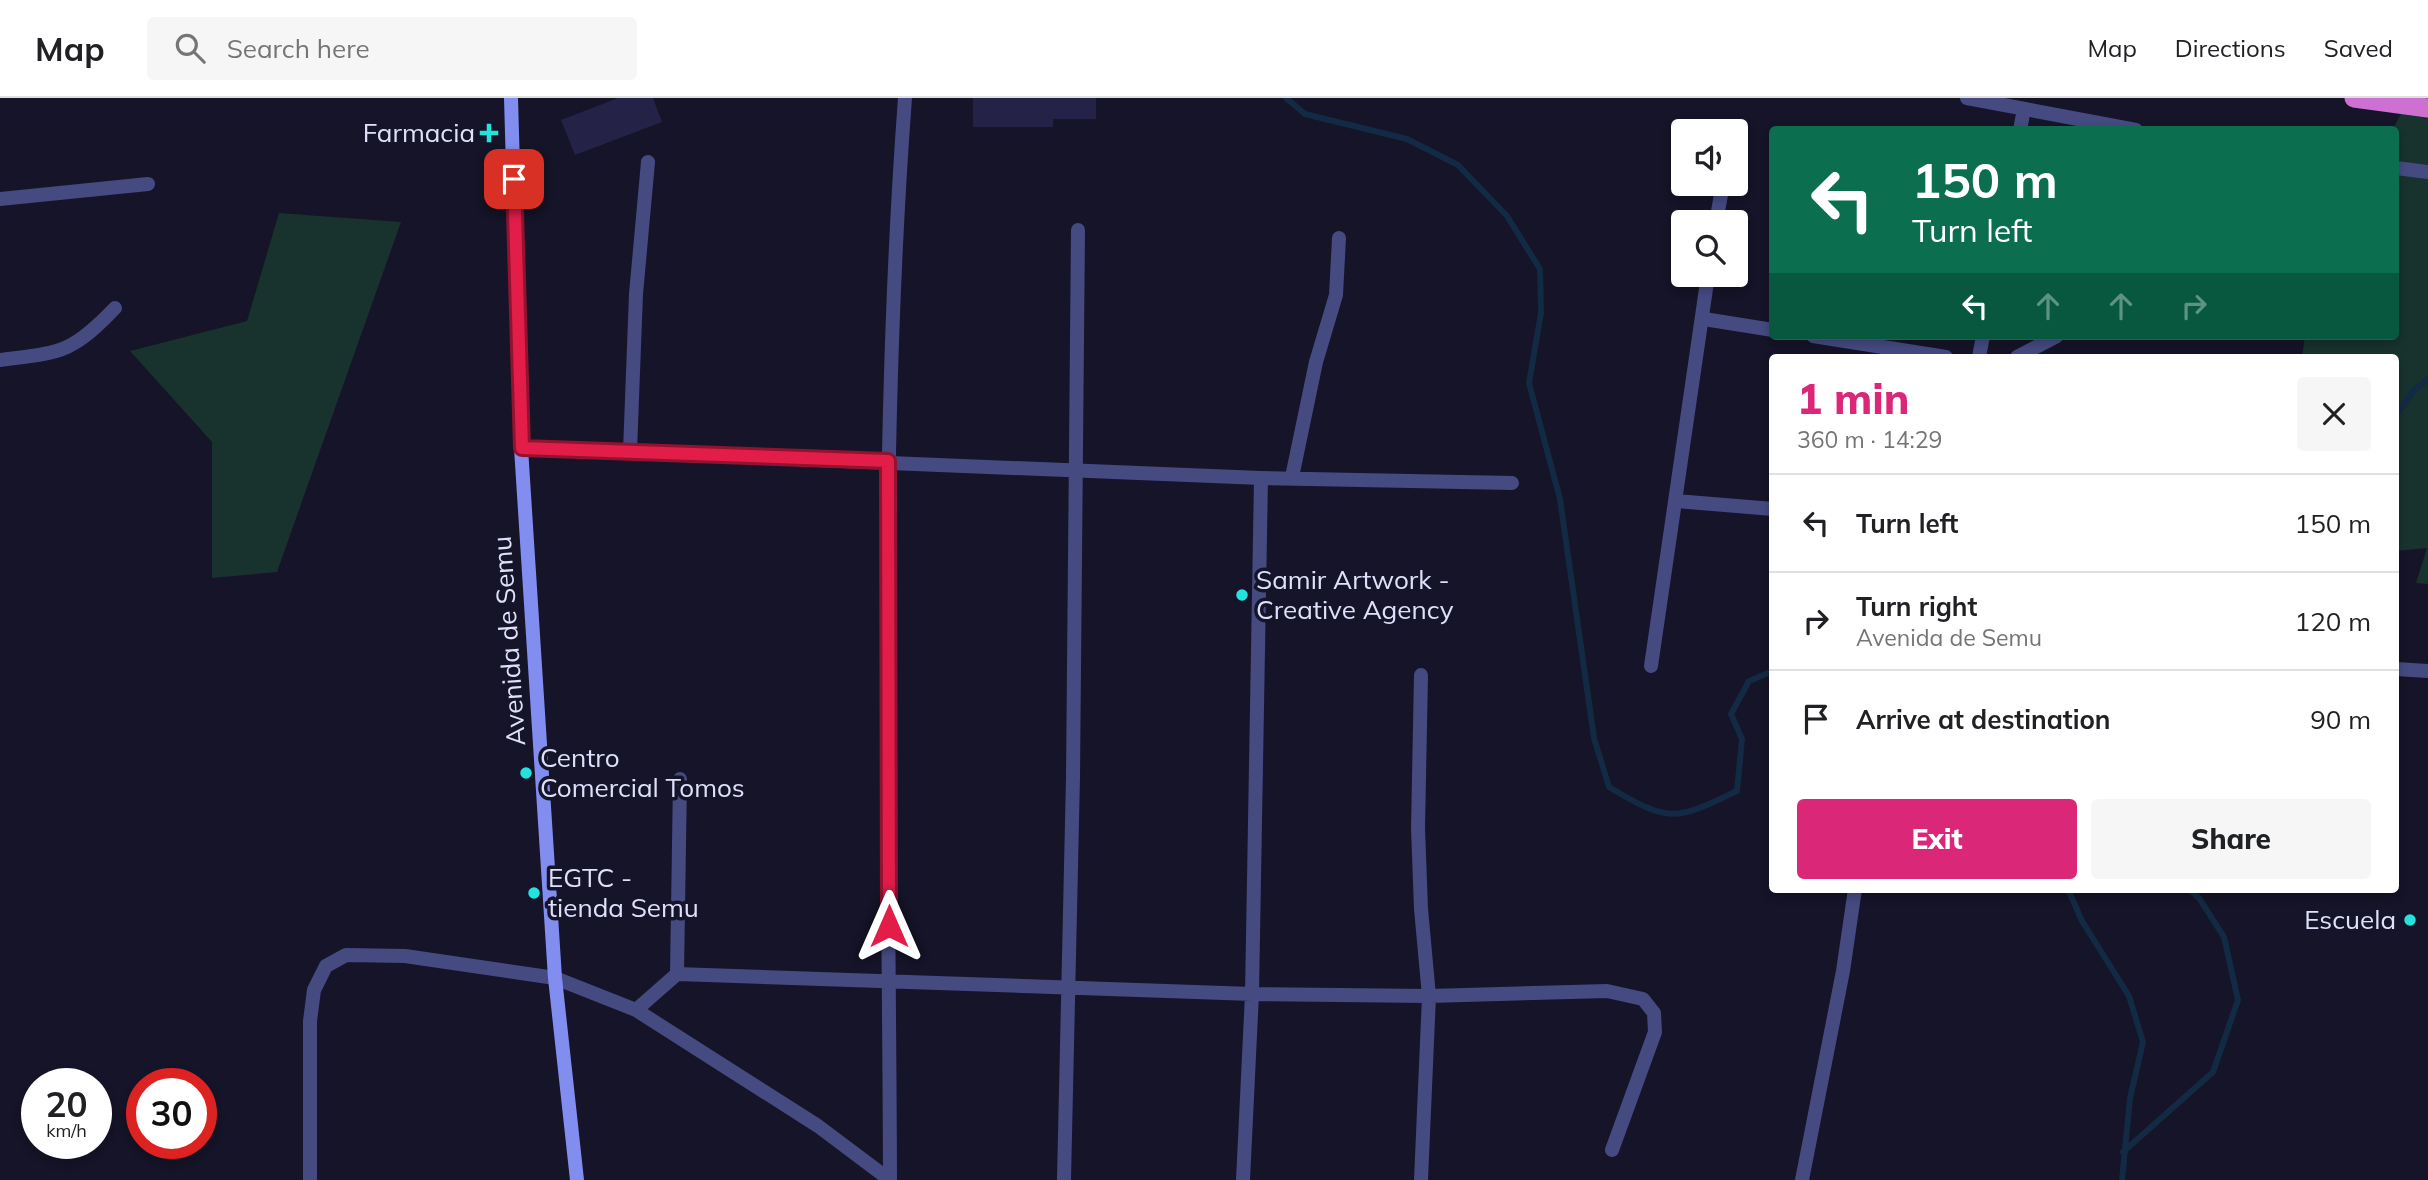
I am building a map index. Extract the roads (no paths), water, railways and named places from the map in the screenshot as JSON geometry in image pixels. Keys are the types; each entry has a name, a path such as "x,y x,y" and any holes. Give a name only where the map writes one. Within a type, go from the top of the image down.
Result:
{"highway":[{"path":"2354,98 2428,108"}],"main road":[{"name":"Avenida de Semu","path":"511,98 522,448 555,978 578,1180"}],"street":[{"path":"890,1180 888,461 891,330 905,98"},
{"path":"1967,98 2115,126"},
{"path":"2021,126 2024,109"},
{"path":"630,451 636,294 648,162"},
{"path":"2399,168 2428,172"},
{"path":"0,199 148,184"},
{"path":"1064,1180 1077,468 1078,230"},
{"path":"1292,477 1316,362 1336,295 1339,238"},
{"path":"1651,666 1707,287"},
{"path":"0,360 46,356 68,349 86,338 115,308"},
{"path":"1703,319 1769,329"},
{"path":"1839,340 1927,354"},
{"path":"2023,354 2049,340"},
{"path":"522,448 1077,468 1261,478 1512,483"},
{"path":"1243,1180 1252,993 1261,478"},
{"path":"1676,501 1769,509"},
{"path":"2399,669 2428,671"},
{"path":"1420,1180 1429,996 1421,909 1418,828 1421,675"},
{"path":"677,974 681,779"},
{"path":"1802,1180 1843,971 1854,893"},
{"path":"310,1180 310,1021 314,990 326,966 346,955 405,956 555,978 636,1010 818,1126 890,1180"},
{"path":"636,1010 677,974 1252,993 1429,996 1607,991 1643,999 1654,1013 1655,1032 1612,1150"}],"waterway":[{"path":"1286,98 1305,114 1407,139 1458,165 1507,216 1540,269 1541,313 1529,383 1560,499 1594,738 1609,787 1646,807 1672,814 1699,808 1737,791 1742,739 1731,714 1749,681 1769,673"},
{"path":"2399,412 2413,391 2428,379"},
{"path":"2070,893 2082,921 2129,996 2143,1042 2130,1098 2122,1180"},
{"path":"2123,1152 2213,1072 2238,1000 2224,937 2193,893"}],"place":[{"name":"Farmacia","path":"489,133"},
{"name":"Samir Artwork - Creative Agency","path":"1242,595"},
{"name":"Centro Comercial Tomos","path":"526,773"},
{"name":"EGTC - tienda Semu","path":"534,893"},
{"name":"Escuela","path":"2410,920"}]}
